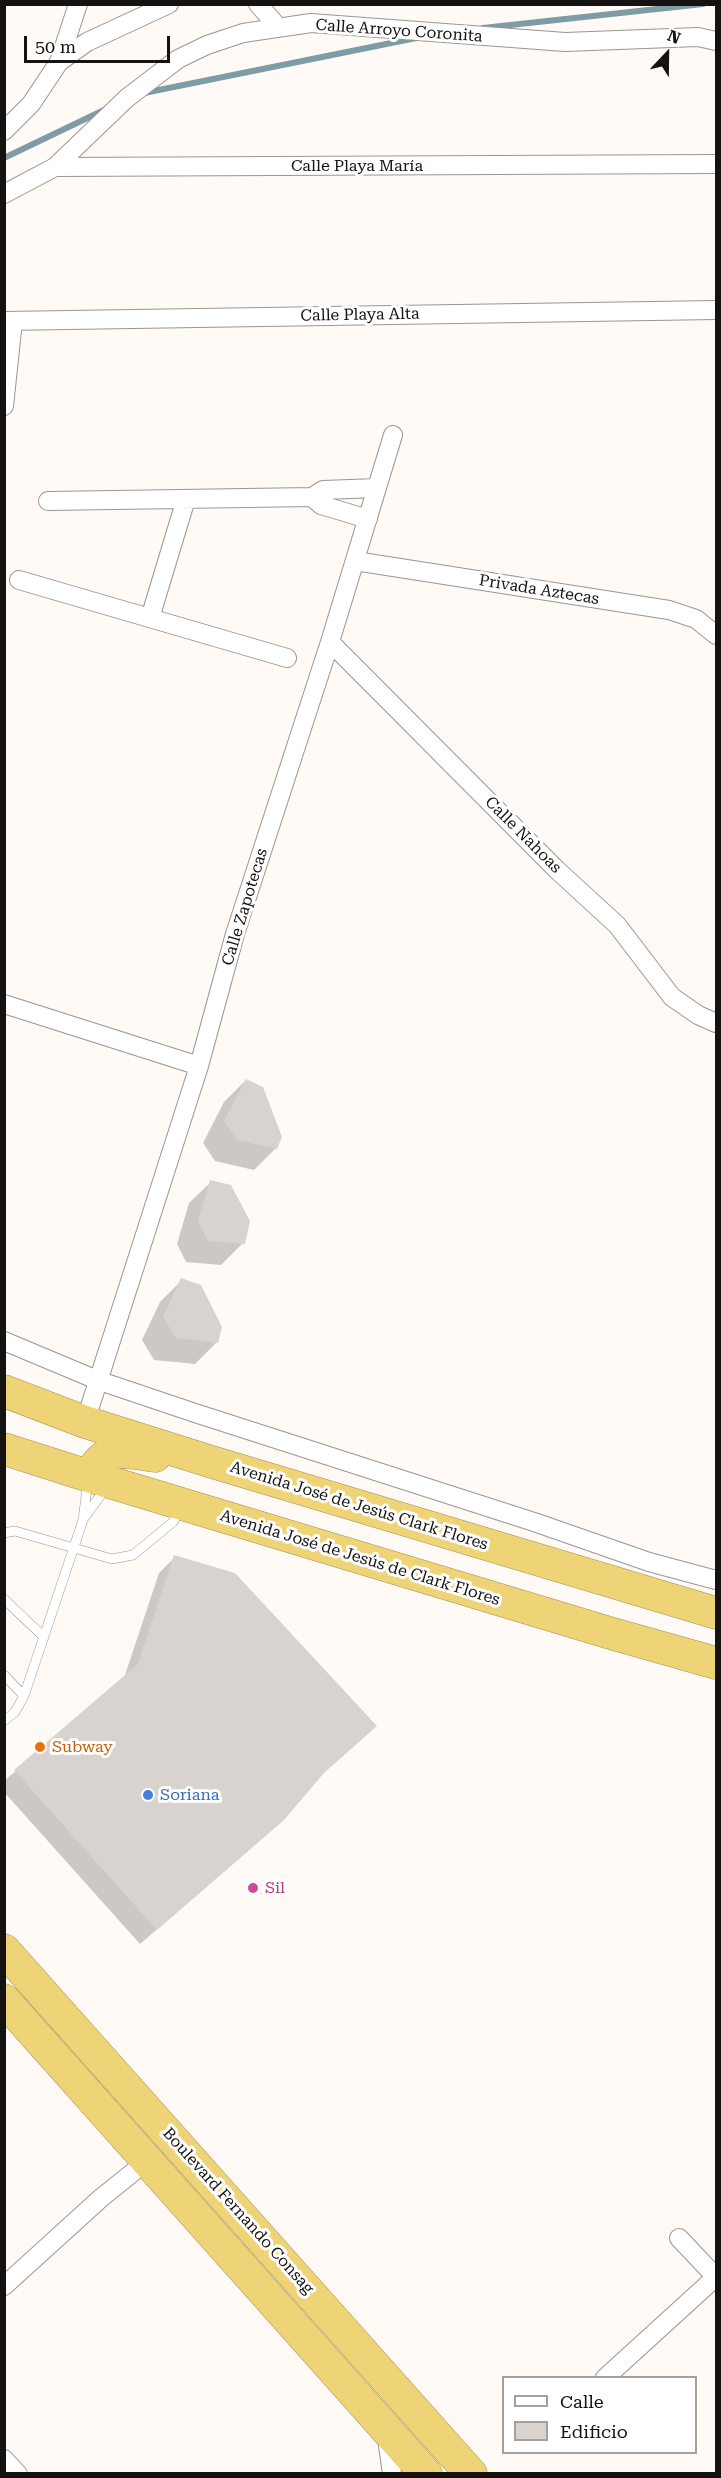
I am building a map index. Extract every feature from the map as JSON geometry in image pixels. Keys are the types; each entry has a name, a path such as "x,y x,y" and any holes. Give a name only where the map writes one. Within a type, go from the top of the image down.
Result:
{"highway":[{"name":"Avenida José de Jesús Clark Flores","path":"4,1391 85,1422 212,1462 717,1613"},
{"name":"Avenida José de Jesús de Clark Flores","path":"4,1449 610,1634 717,1663"},
{"path":"99,1479 97,1461 113,1453 124,1452 212,1462"},
{"name":"Boulevard Fernando Consag","path":"6,1956 471,2474"},
{"name":"Boulevard Fernando Consag","path":"4,2000 426,2474"}],"street":[{"path":"4,131 31,104 59,62 78,4"},
{"path":"59,62 87,42 169,4"},
{"path":"258,4 278,27"},
{"name":"Calle Arroyo Coronita","path":"55,167 127,98 178,59 207,45 234,36 278,27 311,23 347,24 565,42 698,37 717,41"},
{"name":"Calle Playa María","path":"4,194 55,167 717,164"},
{"name":"Calle Playa Alta","path":"9,321 717,310"},
{"path":"4,406 9,321"},
{"name":"Calle Zapotecas","path":"85,1422 199,1066 235,934 330,642 393,435"},
{"path":"48,501 312,497 323,490 377,488"},
{"path":"312,497 321,505 368,519"},
{"path":"150,618 186,499"},
{"name":"Privada Aztecas","path":"355,561 669,610 696,620 717,634"},
{"path":"20,580 287,658"},
{"name":"Calle Nahoas","path":"330,642 557,870 617,925 672,997 698,1015 717,1023"},
{"path":"4,1004 199,1066"},
{"path":"4,1341 98,1380 534,1522 649,1562 717,1580"},
{"path":"4,2286 147,2161"},
{"path":"607,2376 716,2277 680,2238"},
{"path":"386,2429 387,2453 392,2474"},
{"path":"4,2459 18,2474"}],"lane":[{"path":"4,1721 15,1712 24,1696 99,1479"},
{"path":"83,1520 99,1479"},
{"path":"4,1533 15,1531 112,1559 133,1555 173,1522 183,1505"},
{"path":"4,1599 44,1636"},
{"path":"4,1675 24,1696"}],"building":[{"path":"246,1079 263,1087 282,1137 277,1149 237,1140 224,1121"},
{"path":"210,1180 231,1185 250,1221 245,1244 208,1241 198,1221"},
{"path":"181,1278 201,1285 222,1327 218,1343 176,1338 163,1317"},
{"path":"174,1555 235,1573 377,1726 324,1773 284,1820 157,1930 14,1770 138,1664"}],"waterway":[{"path":"483,28 703,4"},
{"path":"144,93 416,38"},
{"path":"4,158 104,110"}],"place":[{"name":"Subway","path":"40,1747"},
{"name":"Soriana","path":"148,1795"},
{"name":"Sil","path":"253,1888"}]}
